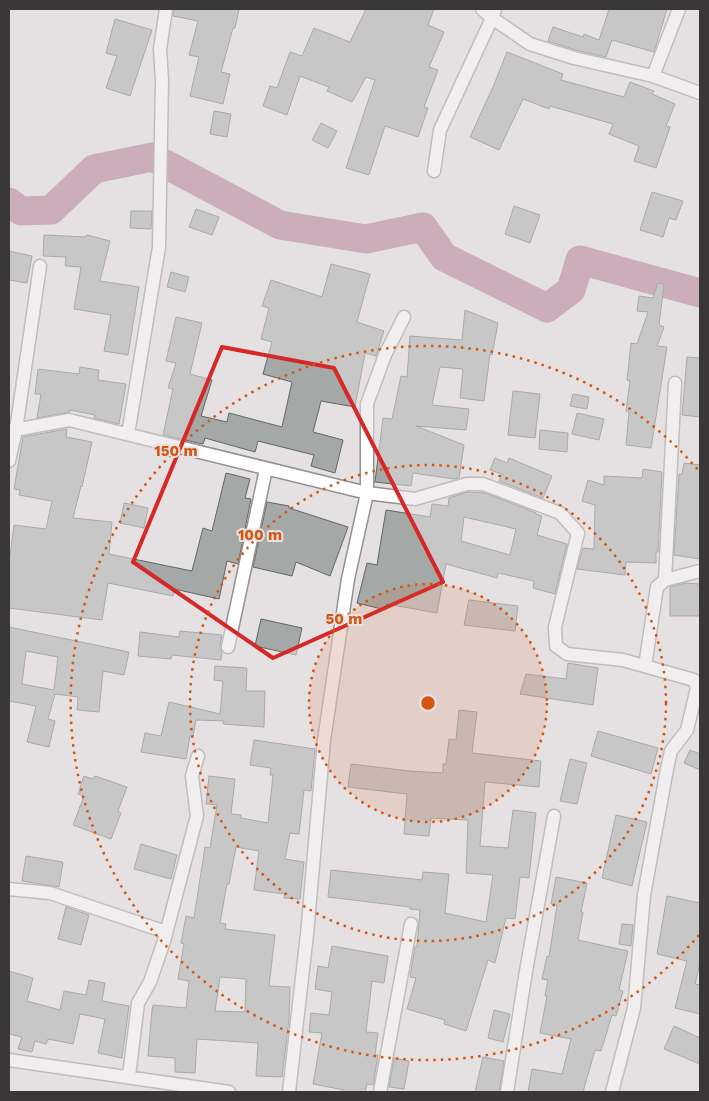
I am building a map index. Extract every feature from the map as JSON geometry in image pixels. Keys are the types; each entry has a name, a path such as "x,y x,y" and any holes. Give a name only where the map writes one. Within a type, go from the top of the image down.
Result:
{"street":[{"path":"128,434 158,247 162,131 160,49 166,9"},
{"path":"482,9 494,14 530,44 574,58 653,76 700,93"},
{"path":"653,76 679,9"},
{"path":"434,171 440,130 494,14"},
{"path":"9,461 12,431 40,266"},
{"path":"289,1092 307,934 324,740 348,579 367,493 367,404 385,355 404,317"},
{"path":"665,580 675,383"},
{"path":"12,431 69,420 367,493 415,500 467,484 483,484 560,513 578,533 555,627 556,646 567,654 623,660 694,680 697,688 687,730 672,751 667,769 644,895 634,1008 612,1092"},
{"path":"228,647 266,469"},
{"path":"645,666 656,587 665,580 700,571"},
{"path":"129,1076 138,1003 150,982 166,932 197,816 192,776 198,756"},
{"path":"508,1092 526,972 554,816"},
{"path":"9,889 50,893 166,932"},
{"path":"380,1092 411,924"},
{"path":"9,1060 229,1092"}],"highlighted area":[{"path":"222,347 334,368 443,582 273,658 133,562"}],"building":[{"path":"174,9 239,9 221,72 230,74 223,104 190,96 199,57 189,55 198,21 173,16"},
{"path":"366,9 434,9 428,25 444,32 429,67 438,70 424,107 428,108 418,137 385,126 369,175 346,168 375,80 366,77 352,102 327,91 329,87 300,76 287,115 263,106 270,86 277,88 290,52 302,56 314,28 350,42"},
{"path":"609,9 667,9 654,52 612,40 606,57 548,41 553,27 583,37 584,34 599,40"},
{"path":"115,19 152,30 130,96 106,88 117,56 106,53"},
{"path":"507,52 563,74 561,80 624,97 630,82 654,91 652,94 675,104 666,126 670,127 656,168 634,161 639,146 609,134 613,124 550,106 549,109 523,99 499,150 470,137"},
{"path":"214,111 231,114 227,137 210,134"},
{"path":"321,123 337,131 328,148 312,140"},
{"path":"652,192 683,201 676,220 669,218 663,237 640,230"},
{"path":"514,206 540,215 530,243 505,234"},
{"path":"196,209 219,217 212,235 189,227"},
{"path":"131,211 152,211 151,229 130,228"},
{"path":"44,235 86,237 87,235 110,241 100,281 139,287 128,355 104,351 111,315 74,309 81,267 65,266 66,257 43,256"},
{"path":"9,251 32,256 27,283 9,280"},
{"path":"331,264 370,274 357,322 384,331 376,356 365,353 355,407 321,401 313,432 343,440 335,473 311,466 314,455 258,441 255,452 205,438 203,444 163,435 173,389 168,388 176,363 166,361 176,317 202,323 190,374 212,380 201,416 227,422 229,413 282,427 292,382 263,374 272,342 261,339 269,308 262,306 271,280 322,297"},
{"path":"171,272 189,277 185,292 167,287"},
{"path":"658,283 664,284 659,325 664,327 657,346 667,347 651,448 626,445 629,412 626,411 630,381 627,380 631,343 637,344 648,312 637,311 639,296 653,298"},
{"path":"465,310 498,323 492,355 490,354 484,401 460,398 463,369 440,367 432,405 469,409 466,430 416,426 464,445 459,478 454,479 413,473 411,486 375,482 383,418 392,419 401,376 407,377 410,336 462,340"},
{"path":"687,357 700,358 700,417 682,415"},
{"path":"80,367 99,370 98,380 126,384 119,424 94,418 95,415 70,410 70,412 37,418 41,394 35,394 38,369 79,374"},
{"path":"513,391 540,394 535,438 508,435"},
{"path":"573,394 589,397 587,409 570,406"},
{"path":"577,413 604,419 599,440 572,434"},
{"path":"67,429 66,437 92,442 73,518 112,522 109,554 192,571 203,528 212,531 226,473 250,479 245,498 251,499 238,564 227,561 219,599 174,589 173,596 108,583 102,620 9,608 9,563 14,525 46,529 52,501 19,495 20,490 14,489 23,437"},
{"path":"540,430 568,433 567,452 539,449"},
{"path":"495,458 507,463 509,458 552,476 543,498 499,481 502,474 490,470"},
{"path":"684,463 700,465 700,559 674,555 679,474 682,474"},
{"path":"643,469 662,472 656,563 626,562 625,575 577,569 583,548 594,549 595,505 582,501 588,480 604,485 604,476 642,478"},
{"path":"468,492 485,493 542,516 537,535 567,544 555,594 533,588 534,581 498,573 497,578 446,564 437,613 387,604 386,610 357,603 367,563 377,565 386,510 430,517 432,504 448,506 449,498","holes":["464,517 516,529 510,555 461,541"]},
{"path":"267,502 289,506 289,508 348,527 330,576 296,562 292,576 253,567"},
{"path":"124,503 148,508 144,528 120,523"},
{"path":"685,583 700,584 700,616 670,616 670,587"},
{"path":"469,600 518,606 515,631 464,625"},
{"path":"261,619 302,628 296,655 255,646"},
{"path":"9,627 129,652 124,675 103,671 99,712 77,710 78,697 55,694 48,719 55,721 49,747 27,742 36,706 9,701","holes":["26,651 58,657 54,690 22,684"]},
{"path":"180,631 222,635 220,646 222,652 221,660 172,655 171,659 138,656 140,632 179,637"},
{"path":"568,663 598,668 593,705 520,694 526,674 566,679"},
{"path":"215,666 247,668 246,691 265,691 264,727 223,724 224,721 196,720 193,736 190,736 186,759 141,752 145,733 161,736 169,702 220,714 223,681 214,680"},
{"path":"459,710 477,712 472,753 541,761 539,787 485,782 480,846 508,848 513,810 536,813 529,878 520,877 515,919 506,918 495,963 488,960 466,1031 444,1024 445,1020 407,1009 416,978 410,977 415,947 417,947 420,910 410,909 410,907 328,897 331,870 422,880 423,872 449,874 445,913 486,922 493,875 466,873 468,820 431,818 429,836 404,834 407,794 348,787 351,764 443,773 443,764 446,764 449,739 456,740"},
{"path":"598,731 658,748 651,774 591,756"},
{"path":"254,740 315,749 311,791 304,790 299,834 290,833 285,859 304,862 300,899 284,898 285,894 254,890 259,851 236,847 220,923 226,924 225,929 275,935 269,986 290,987 289,1019 282,1077 256,1076 258,1043 197,1039 195,1073 175,1072 175,1058 148,1056 153,1005 186,1008 189,981 178,979 184,944 181,943 186,916 194,918 205,847 210,848 217,805 206,804 209,776 235,779 231,814 241,815 241,818 268,823 273,775 270,775 271,768 250,765","holes":["220,977 246,979 245,1012 215,1011"]},
{"path":"690,750 700,754 700,770 684,763"},
{"path":"570,759 587,763 577,804 560,801"},
{"path":"84,776 93,779 95,776 127,787 118,811 121,813 111,839 73,825 84,796 78,794"},
{"path":"616,815 647,822 632,886 602,878"},
{"path":"141,844 177,855 171,879 134,869"},
{"path":"26,856 63,862 59,887 22,881"},
{"path":"556,877 587,883 578,940 628,951 619,990 623,991 616,1016 612,1015 601,1051 595,1050 583,1092 528,1092 532,1069 562,1074 571,1039 540,1033 548,980 542,979 547,956 549,957 557,905 551,904"},
{"path":"667,896 700,903 700,963 695,984 700,985 700,1014 675,1008 687,961 657,954"},
{"path":"66,907 89,915 81,945 58,939"},
{"path":"622,924 633,925 631,946 619,944"},
{"path":"332,946 388,956 384,983 372,981 366,1032 378,1033 375,1055 378,1055 373,1085 367,1084 365,1092 343,1092 344,1090 313,1084 322,1033 309,1032 311,1013 329,1015 332,992 315,989 318,966 328,968"},
{"path":"9,971 33,978 27,1001 60,1010 64,991 86,995 89,980 105,983 102,1001 129,1006 122,1058 98,1053 105,1019 80,1014 73,1044 48,1039 46,1044 35,1041 32,1052 18,1049 22,1037 9,1034"},
{"path":"494,1010 510,1014 503,1042 488,1038"},
{"path":"674,1026 700,1038 700,1064 664,1049"},
{"path":"483,1057 504,1061 499,1092 475,1092"},
{"path":"394,1058 409,1061 404,1089 389,1087"}],"waterway":[{"path":"9,202 21,211 51,210 94,169 152,157 280,225 366,239 423,227 444,257 547,308 571,290 580,260 700,293"}]}
